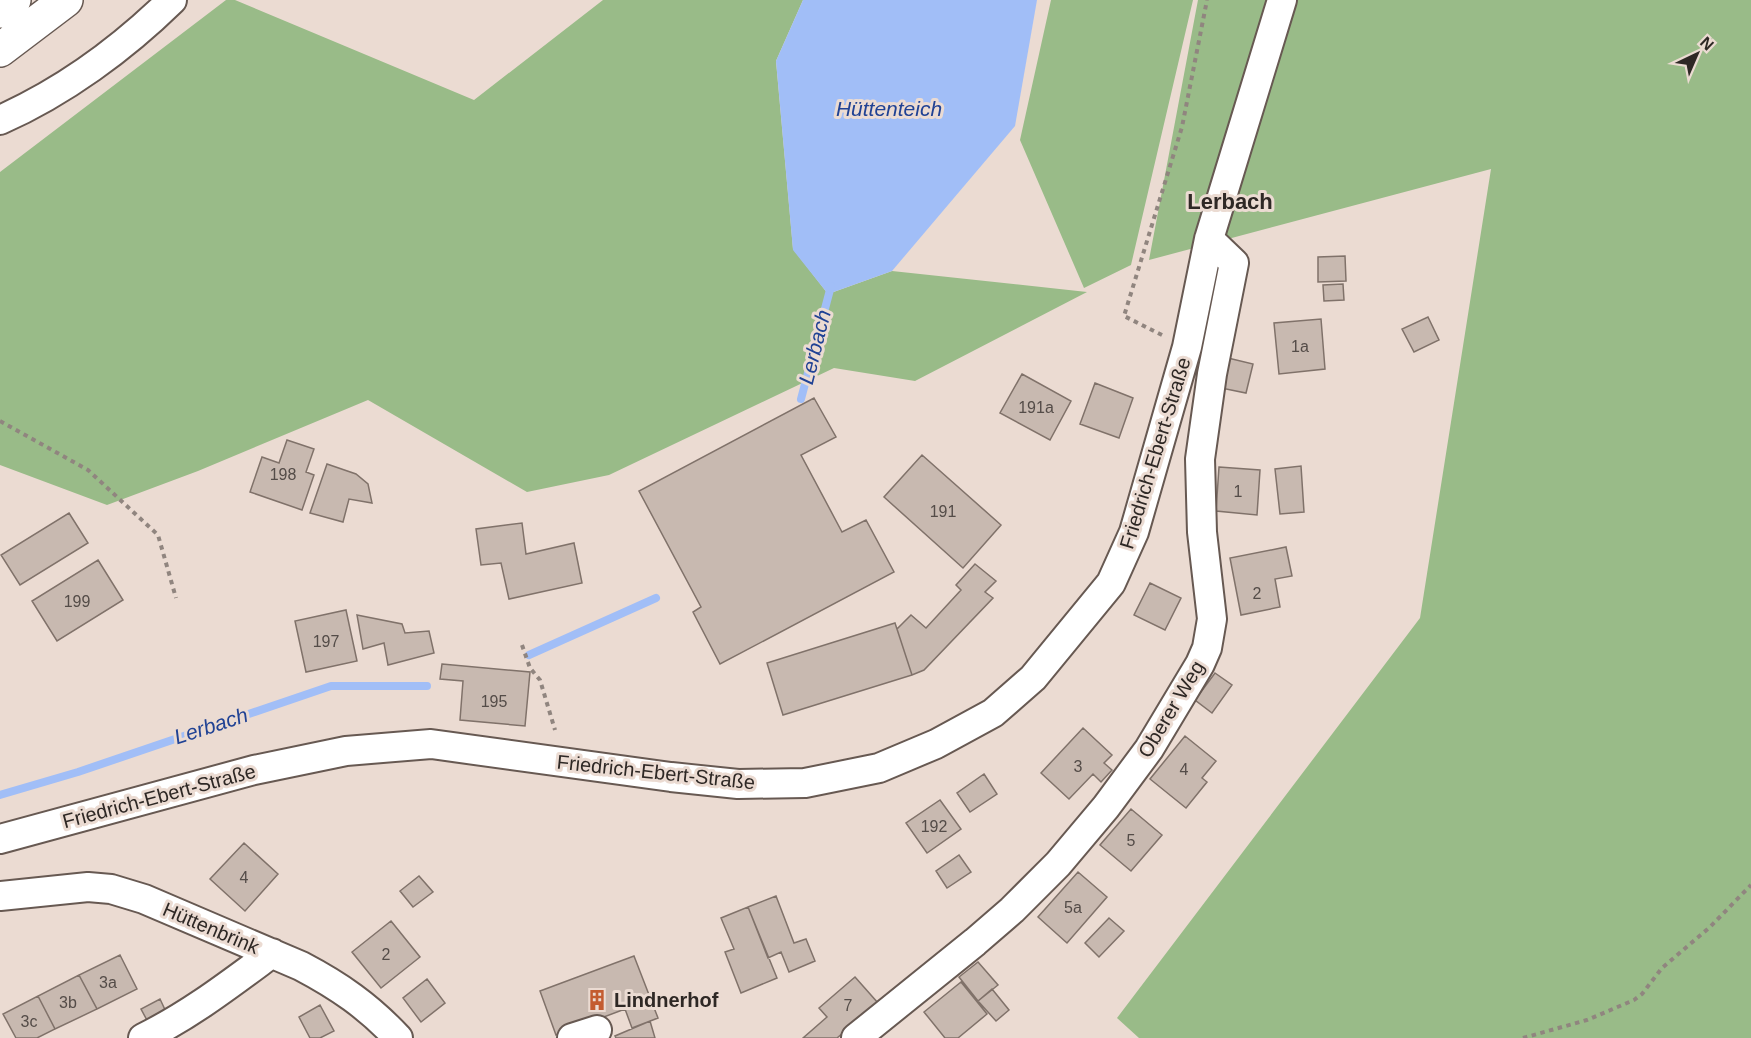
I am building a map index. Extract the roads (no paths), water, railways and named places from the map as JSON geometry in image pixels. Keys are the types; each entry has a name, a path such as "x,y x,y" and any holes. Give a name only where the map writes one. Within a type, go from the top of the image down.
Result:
{"main road":[{"path":"0,11 14,0"},
{"path":"0,50 66,0"}],"street":[{"path":"0,120 73,80 142,30 172,0"},
{"name":"Friedrich-Ebert-Straße","path":"0,839 233,776 346,751 431,744 738,784 805,783 879,768 927,748 993,713 1033,678 1111,584 1134,532 1186,347 1209,239 1282,0"},
{"name":"Oberer Weg","path":"856,1038 898,1006 1012,910 1066,856 1149,749 1188,686 1207,648 1212,619 1202,532 1200,459 1212,374 1234,263 1209,239"},
{"name":"Hüttenbrink","path":"0,896 88,887 111,889 144,899 301,966 341,988 371,1011 398,1038"},
{"path":"143,1038 199,1007 272,953"}],"water":[{"name":"Hüttenteich","path":"803,0 1037,0 1015,126 892,271 828,294 793,250 776,61"}],"waterway":[{"name":"Lerbach","path":"801,399 831,286"},
{"name":"Lerbach","path":"529,655 656,598"},
{"name":"Lerbach","path":"0,795 78,772 331,686 427,686"}],"place":[{"name":"Lindnerhof","path":"597,1000"}],"district":[{"name":"Lerbach","path":"1230,201"}]}
